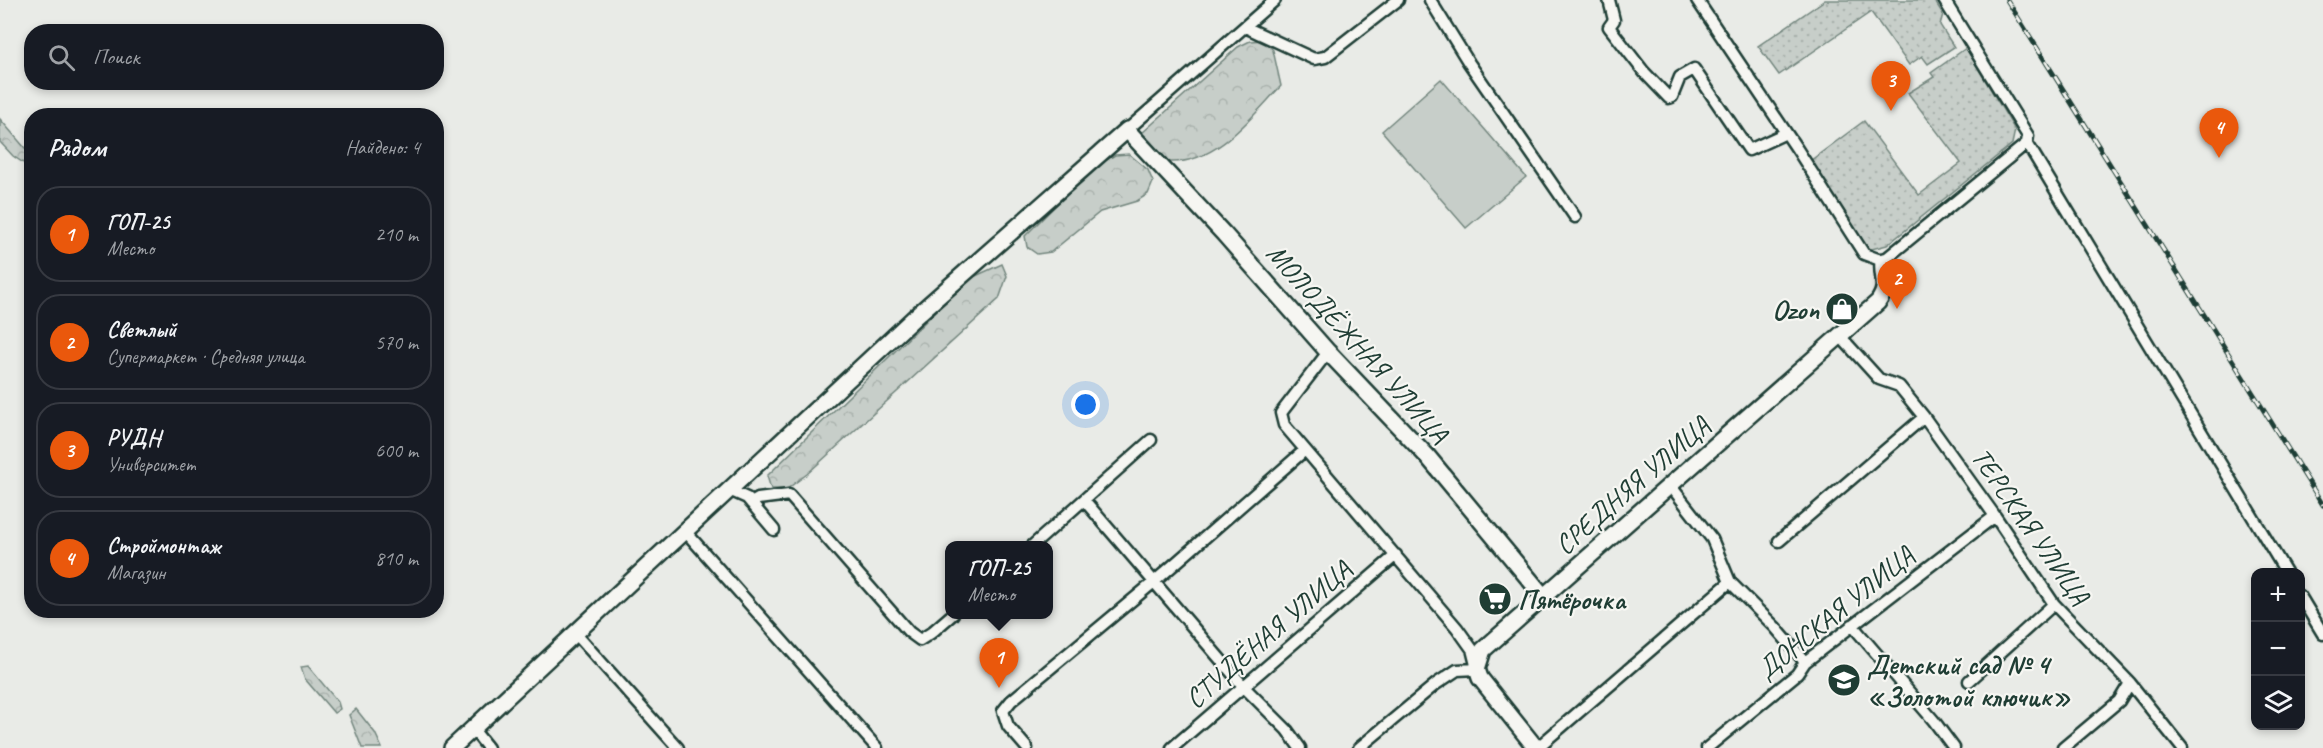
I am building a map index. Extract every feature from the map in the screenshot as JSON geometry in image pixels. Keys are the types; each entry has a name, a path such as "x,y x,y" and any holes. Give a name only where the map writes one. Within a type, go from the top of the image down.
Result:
{"street":[{"path":"1245,27 1314,59 1326,57 1398,0"},
{"path":"1430,0 1469,63 1575,218"},
{"path":"1609,0 1614,20 1609,27 1644,72 1669,98 1672,97 1680,77 1694,69 1749,150 1786,133"},
{"path":"1697,0 1864,254 1883,261 2027,143"},
{"path":"1944,0 2028,136 2027,143 2283,568"},
{"path":"452,748 915,317 1273,1"},
{"name":"МОЛОДЁЖНАЯ УЛИЦА","path":"1127,130 1224,234 1328,352 1428,457 1544,597"},
{"name":"СРЕДНЯЯ УЛИЦА","path":"1477,669 1483,650 1878,302 1884,293 1886,281 1882,270 1883,261"},
{"name":"ТЕРСКАЯ УЛИЦА","path":"1840,336 1879,379 1899,386 1995,516 2054,604 2130,683 2182,748"},
{"path":"1328,352 1281,413 1284,425 1396,555 1472,649 1477,669 1486,689 1537,748 1730,582"},
{"path":"1779,541 1924,417"},
{"path":"1038,541 1151,440"},
{"path":"1027,748 1008,726 1003,711 1011,701 1154,582 1305,450"},
{"path":"1670,485 1712,539 1730,582 1775,627 1805,662"},
{"path":"729,490 747,498 774,530"},
{"path":"751,503 758,499 789,495 909,632 920,640 947,619"},
{"path":"1084,500 1244,687 1287,730 1300,748"},
{"name":"ДОНСКАЯ УЛИЦА","path":"1707,748 1797,674 1805,662 1995,516"},
{"path":"684,531 877,748"},
{"name":"СТУДЁНАЯ УЛИЦА","path":"1172,748 1396,555"},
{"path":"2305,603 2323,634"},
{"path":"1969,681 2054,604"},
{"path":"1852,625 1954,748"},
{"path":"575,633 678,748"},
{"path":"1359,748 1457,670 1477,669"},
{"path":"2063,748 2119,701 2130,683"},
{"path":"472,728 488,748"}],"green space":[{"path":"1825,0 1934,0 1943,14 1940,25 1954,47 1928,64 1922,56 1909,65 1871,12 1779,75 1758,46"},
{"path":"1264,40 1273,50 1281,86 1245,124 1218,147 1186,161 1169,162 1141,134 1238,47 1250,41"},
{"path":"1966,48 2015,130 2012,144 1887,245 1868,250 1810,161 1864,121 1919,195 1961,163 1908,93 1934,77 1931,73"},
{"path":"1441,79 1526,177 1466,228 1382,131"},
{"path":"0,119 24,147 24,163 13,156 0,142"},
{"path":"1129,154 1148,170 1153,182 1148,194 1137,201 1100,212 1051,252 1037,254 1027,247 1025,236 1093,168 1115,155"},
{"path":"1002,264 1007,276 999,299 807,474 787,489 771,489 767,476 969,279"},
{"path":"308,666 338,702 340,709 334,713 305,679 301,667"},
{"path":"356,709 375,733 382,748 362,748 349,715"}],"railway":[{"path":"2007,0 2323,505"}],"place":[{"name":"РУДН","path":"1891,111"},
{"name":"Строймонтаж","path":"2219,158"},
{"name":"Ozon","path":"1842,309"},
{"name":"Светлый","path":"1897,309"},
{"name":"Пятёрочка","path":"1495,599"},
{"name":"Детский сад № 4 «Золотой ключик»","path":"1844,680"},
{"name":"ГОП-25","path":"999,688"}]}
